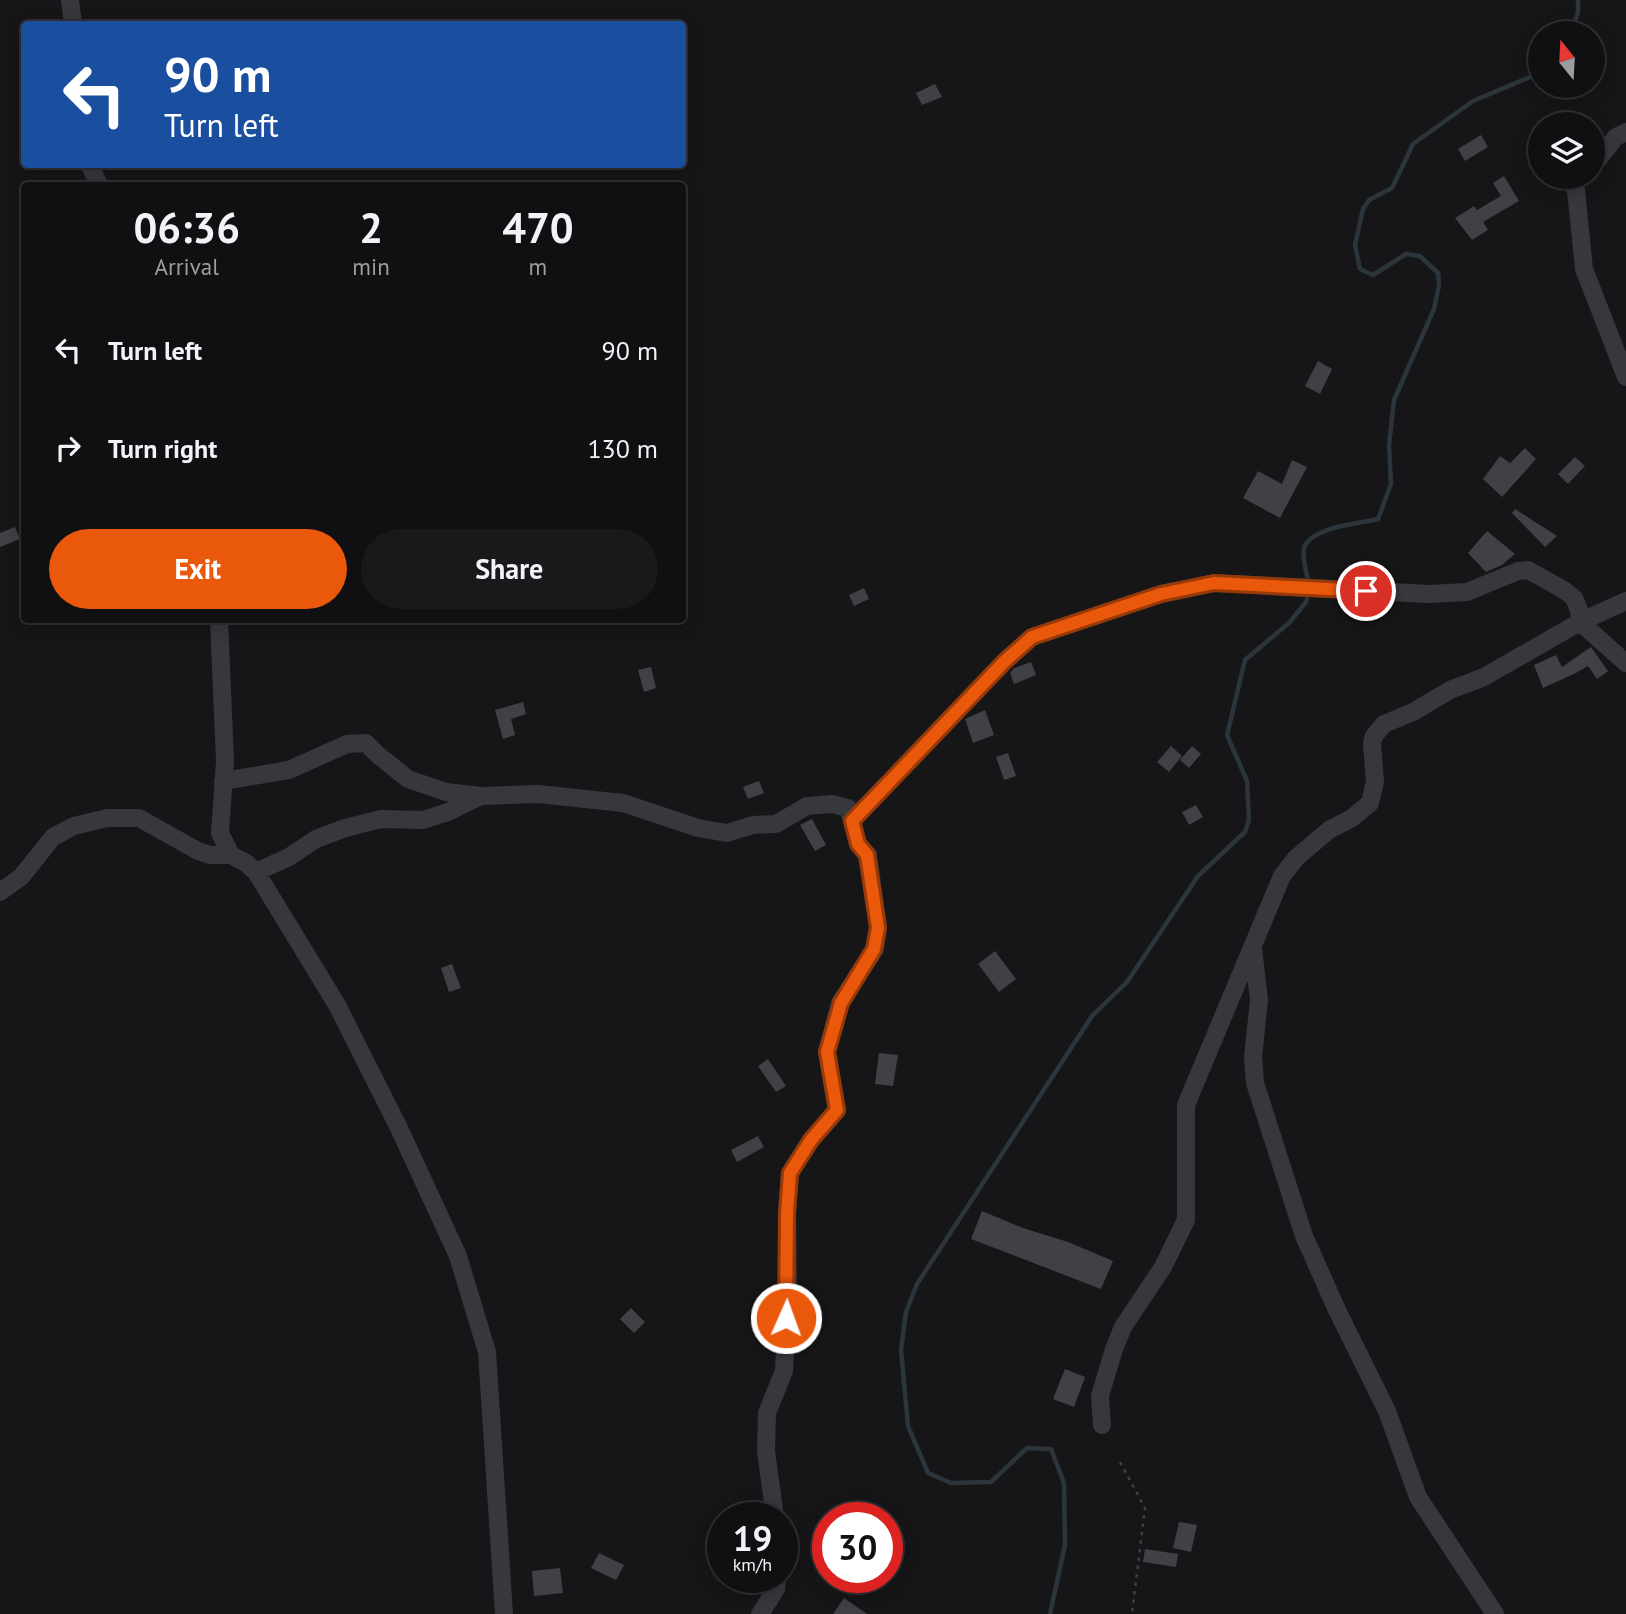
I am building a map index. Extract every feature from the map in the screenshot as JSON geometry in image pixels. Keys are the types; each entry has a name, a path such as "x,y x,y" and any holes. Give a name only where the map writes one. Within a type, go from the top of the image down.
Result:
{"street":[{"path":"70,0 73,21"},
{"path":"1605,151 1616,137 1626,132"},
{"path":"1578,189 1584,269 1626,377"},
{"path":"852,821 1005,661 1032,637 1161,594 1214,583 1429,594 1467,592 1518,571 1528,570 1574,598 1580,622 1626,663"},
{"path":"1102,1425 1100,1396 1123,1327 1163,1267 1186,1220 1185,1105 1282,876 1296,858 1329,830 1352,818 1370,803 1375,782 1372,743 1384,724 1420,709 1450,690 1484,677 1580,622 1626,601"},
{"path":"219,623 225,761 220,833 231,855"},
{"path":"223,781 289,770 347,744 366,743 408,779 446,792 481,796 538,794 623,803 698,828 727,834 753,825 776,824 807,806 832,804 848,808 858,844 867,855 878,928 874,949 841,1003 827,1052 837,1110 811,1140 790,1173 784,1371 767,1413 766,1451 773,1502"},
{"path":"256,872 289,857 316,839 345,828 382,819 423,820 448,812 481,796"},
{"path":"0,892 21,877 53,837 74,826 107,818 139,818 198,851 210,855 231,855 256,872 337,1005 398,1126 458,1256 487,1352 504,1614"},
{"path":"1253,948 1259,1000 1254,1057 1255,1083 1304,1236 1336,1310 1387,1411 1418,1497 1495,1614"},
{"path":"760,1614 773,1593"}],"path":[{"path":"1120,1462 1145,1508 1132,1614"}],"building":[{"path":"935,84 942,97 922,105 916,93"},
{"path":"1481,135 1488,147 1465,161 1458,149"},
{"path":"1504,176 1519,201 1483,222 1488,230 1472,240 1455,218 1474,206 1477,210 1501,196 1493,183"},
{"path":"1318,361 1332,369 1320,394 1305,386"},
{"path":"1525,448 1536,459 1502,497 1483,479 1500,456 1510,463"},
{"path":"1575,457 1585,466 1568,484 1558,474"},
{"path":"1292,460 1307,467 1280,518 1243,498 1258,471 1282,484"},
{"path":"1515,509 1557,536 1545,547 1512,513"},
{"path":"15,527 20,539 0,547 0,533"},
{"path":"1487,531 1515,554 1502,565 1486,572 1468,553"},
{"path":"864,588 869,599 854,606 849,595"},
{"path":"1591,647 1608,671 1597,679 1588,666 1543,688 1534,665 1556,655 1562,667"},
{"path":"1031,662 1036,675 1014,684 1010,673 1014,668"},
{"path":"651,667 656,688 644,692 638,670"},
{"path":"523,702 526,714 511,719 515,735 503,739 495,710"},
{"path":"985,710 994,735 973,743 965,719"},
{"path":"1171,746 1182,756 1169,772 1157,762"},
{"path":"1192,746 1201,754 1189,768 1180,760"},
{"path":"1008,753 1016,776 1004,780 996,757"},
{"path":"759,781 764,793 748,799 743,787"},
{"path":"1196,805 1203,817 1189,825 1182,812"},
{"path":"812,819 826,845 815,851 800,825"},
{"path":"995,951 1016,979 999,992 978,964"},
{"path":"452,964 461,988 449,992 441,968"},
{"path":"879,1053 898,1055 893,1086 875,1084"},
{"path":"768,1059 786,1086 776,1092 758,1066"},
{"path":"758,1136 764,1147 737,1162 731,1150"},
{"path":"982,1211 1113,1261 1101,1289 971,1239"},
{"path":"631,1308 645,1322 634,1333 620,1319"},
{"path":"1065,1369 1085,1377 1074,1407 1053,1399"},
{"path":"1179,1522 1197,1525 1191,1552 1173,1548"},
{"path":"1145,1549 1178,1554 1176,1567 1143,1562"},
{"path":"599,1553 624,1565 616,1580 591,1568"},
{"path":"560,1568 563,1593 534,1596 532,1571"},
{"path":"844,1598 867,1614 833,1614"}],"waterway":[{"path":"1575,21 1578,0"},
{"path":"1308,582 1304,561 1304,549 1308,542 1324,531 1378,519 1391,484 1389,445 1394,400 1434,309 1439,285 1438,273 1420,256 1406,254 1373,275 1360,269 1355,245 1363,209 1369,200 1392,188 1413,144 1473,101 1528,78"},
{"path":"1050,1614 1065,1545 1064,1483 1051,1449 1027,1448 991,1482 951,1483 928,1473 908,1426 901,1350 906,1312 917,1284 1092,1016 1127,982 1198,876 1245,832 1249,820 1247,781 1227,735 1245,660 1290,622 1306,602 1309,591"}],"route":[{"path":"786,1318 790,1173 811,1140 837,1110 827,1052 841,1003 874,949 878,928 867,855 858,844 852,821 1005,661 1032,637 1161,594 1214,583 1366,591"}]}
